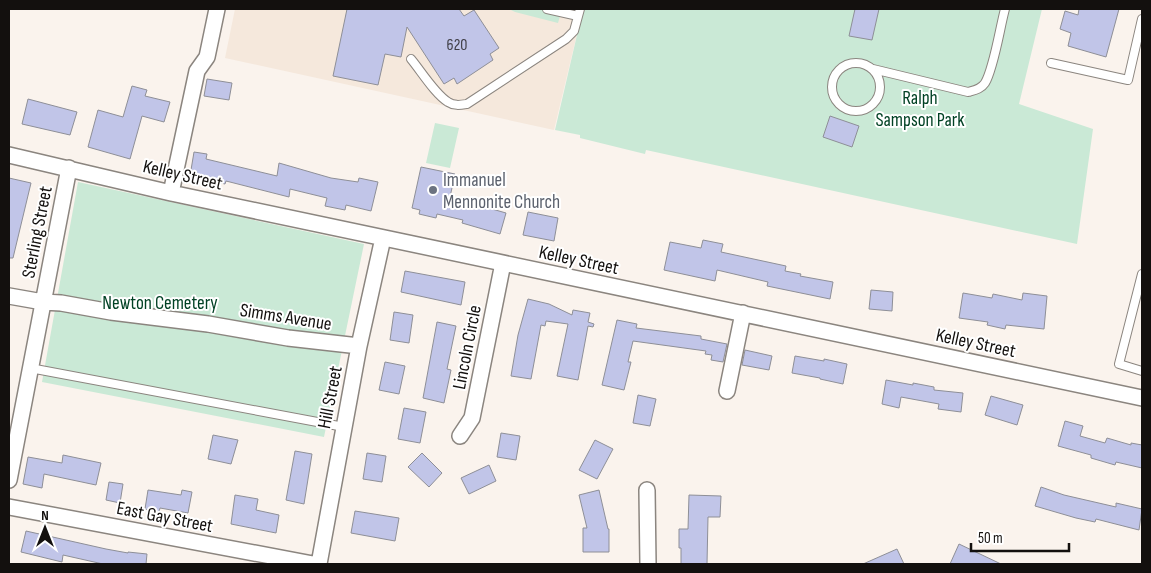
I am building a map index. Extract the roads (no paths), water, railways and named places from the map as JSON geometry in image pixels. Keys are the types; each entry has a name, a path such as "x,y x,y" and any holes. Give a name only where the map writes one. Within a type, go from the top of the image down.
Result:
{"street":[{"path":"171,193 197,71 206,58 218,9"},
{"name":"Kelley Street","path":"9,155 171,193 1142,398"},
{"name":"Sterling Street","path":"9,480 69,168"},
{"name":"Hill Street","path":"318,564 359,346 383,238"},
{"name":"Lincoln Circle","path":"460,436 472,418 503,263"},
{"name":"Simms Avenue","path":"9,296 208,324 288,338 359,346"},
{"path":"727,391 743,313"},
{"path":"647,490 648,564"},
{"name":"East Gay Street","path":"9,507 313,564"}],"lane":[{"path":"412,59 441,96 448,102 459,105 467,104 566,39 574,31 579,12 547,9"},
{"path":"873,69 878,76 880,84 880,93 876,101 870,107 854,111 838,104 832,90 832,83 838,69 845,65 860,62 873,69 968,92 978,90 984,83 990,68 1005,9"},
{"path":"1052,63 1128,80 1142,19"},
{"path":"1142,274 1119,364 1142,371"},
{"path":"30,368 344,427"}],"place":[{"name":"Immanuel Mennonite Church","path":"433,190"}],"park label":[{"name":"Ralph Sampson Park","path":"920,108"},
{"name":"Newton Cemetery","path":"160,302"}]}
